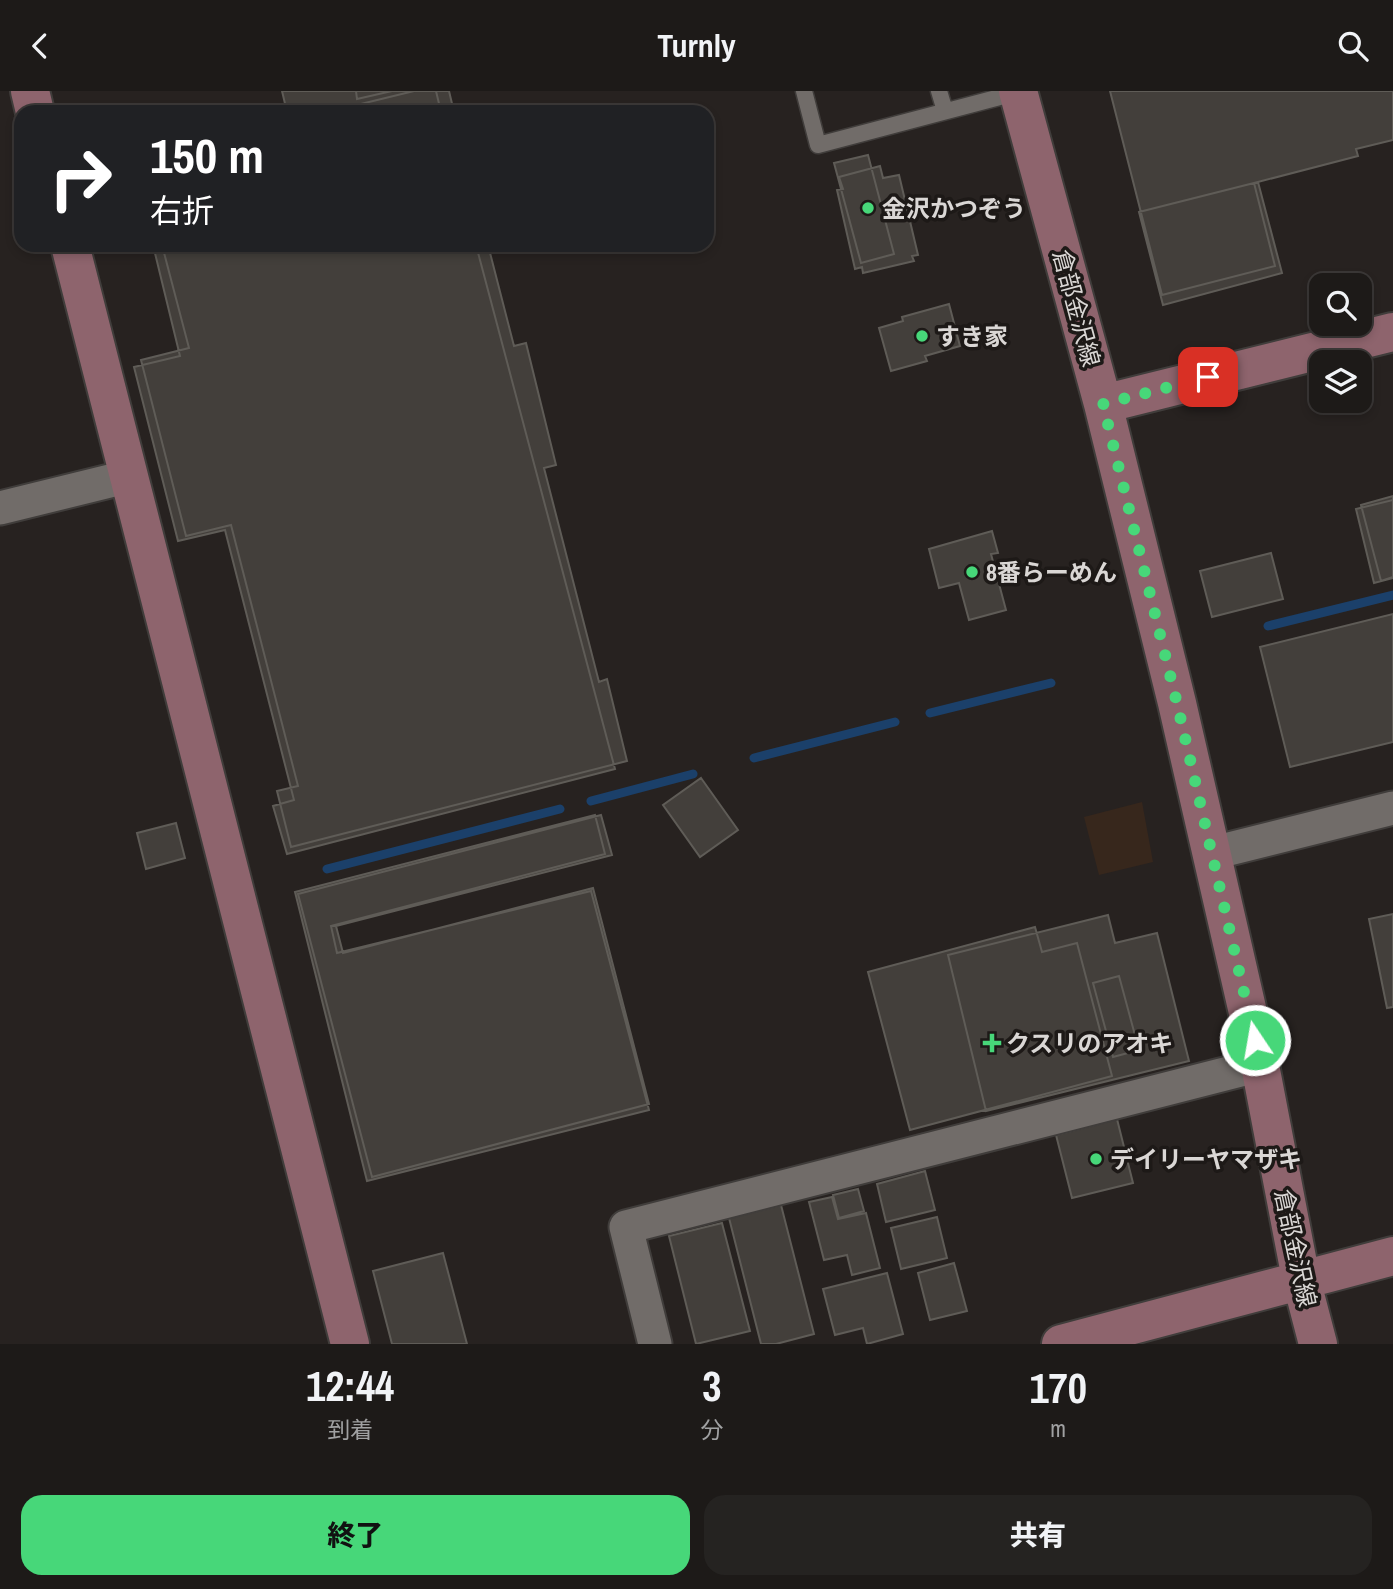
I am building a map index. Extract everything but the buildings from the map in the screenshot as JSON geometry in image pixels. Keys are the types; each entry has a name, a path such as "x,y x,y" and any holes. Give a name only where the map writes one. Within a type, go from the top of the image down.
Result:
{"street":[{"name":"倉部金沢線","path":"1018,91 1103,404 1213,853 1260,1065 1301,1279 1318,1344"},
{"path":"72,252 350,1344"},
{"path":"1103,404 1393,332"},
{"path":"0,508 130,476"},
{"path":"1213,853 1393,808"},
{"path":"655,1344 626,1227 1260,1065"},
{"path":"1061,1344 1393,1256"}],"lane":[{"path":"804,91 818,145 1018,91"},
{"path":"940,91 945,111"}],"shaded area":[{"path":"1142,802 1153,862 1099,875 1084,817"}],"waterway":[{"path":"1268,626 1393,595"},
{"path":"930,713 1051,683"},
{"path":"754,758 895,722"},
{"path":"591,801 693,774"},
{"path":"327,869 560,809"}],"place":[{"name":"金沢かつぞう","path":"868,208"},
{"name":"すき家","path":"922,336"},
{"name":"8番らーめん","path":"972,572"},
{"name":"クスリのアオキ","path":"992,1043"},
{"name":"デイリーヤマザキ","path":"1096,1159"}],"route":[{"path":"1208,377 1103,404 1216,866 1255,1040"}]}
